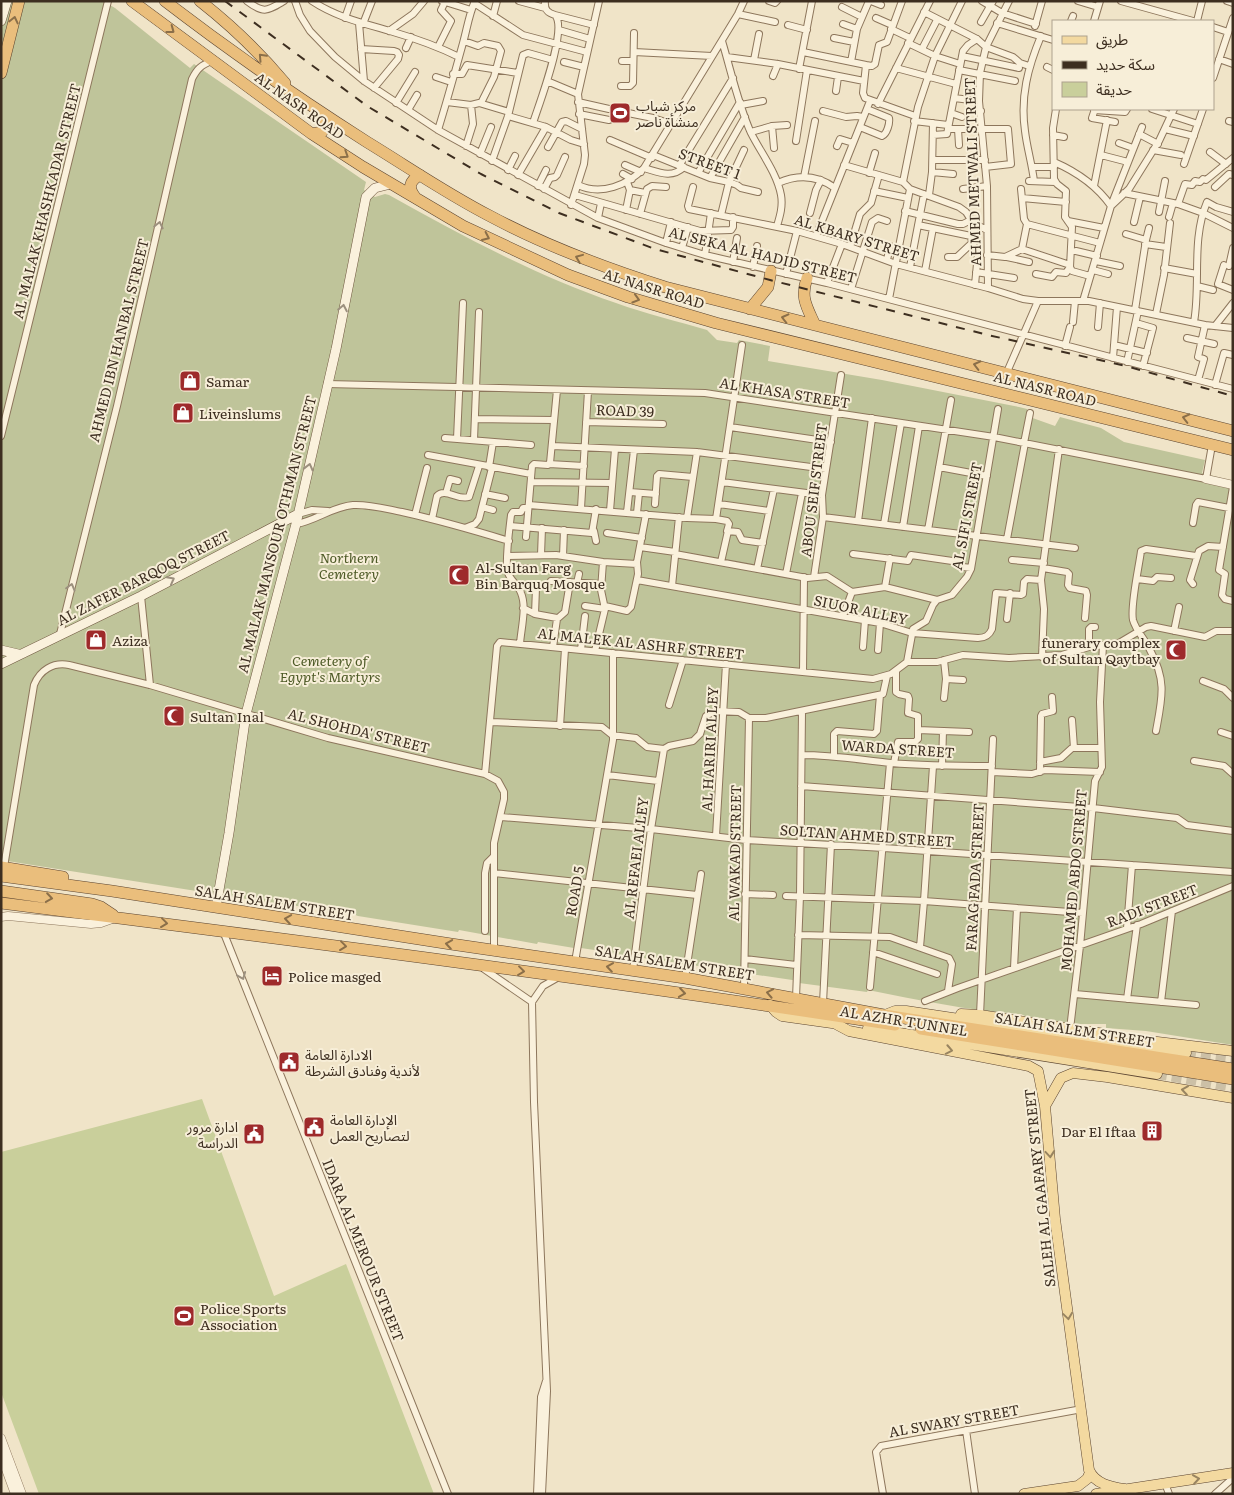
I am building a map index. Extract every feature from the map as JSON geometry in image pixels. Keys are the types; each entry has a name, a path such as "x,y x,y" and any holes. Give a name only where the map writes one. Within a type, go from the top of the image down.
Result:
{"highway":[{"path":"1,73 19,1"},
{"name":"AL NASR ROAD","path":"132,1 312,134 391,184 463,226 568,275 628,297 716,322 1233,450"},
{"name":"AL NASR ROAD","path":"165,1 215,40 294,94 420,175 489,216 584,260 665,287 1233,430"},
{"path":"200,1 249,43 294,94"},
{"path":"312,134 322,132 325,125 314,107"},
{"path":"416,197 410,185 420,175"},
{"path":"750,309 768,287 771,271"},
{"path":"807,278 803,288 803,296 815,326"},
{"path":"869,339 875,342 878,348 878,356 872,361"},
{"path":"902,346 897,352 897,359 906,368"},
{"name":"SALAH SALEM STREET","path":"2,870 97,883 112,891 685,978 884,1015 1233,1069"},
{"path":"1,891 92,904 116,917"},
{"name":"SALAH SALEM STREET","path":"1,903 770,1005 1233,1079"}],"main road":[{"path":"1,21 7,1"},
{"name":"AL MALAK MANSOUR OTHMAN STREET","path":"216,907 246,714 297,519 336,349 366,197 375,188 391,184"},
{"name":"AL ZAFER BARQOQ STREET","path":"1,664 18,654 297,519"},
{"path":"1,650 18,654"},
{"name":"AL AZHR TUNNEL","path":"770,1005 782,1016 1157,1074"},
{"name":"AL AZHR TUNNEL","path":"884,1015 900,1011 1186,1053"},
{"path":"946,1018 959,1014 980,1015 1233,1051"},
{"name":"SALEH AL GAAFARY STREET","path":"834,1023 849,1031 1033,1067 1039,1073 1045,1106 1055,1219 1090,1473"},
{"path":"1045,1106 1061,1078 1073,1073 1233,1098"},
{"path":"1024,1494 1078,1486 1083,1483 1090,1473 1095,1479 1105,1484 1125,1489"},
{"path":"1096,1494 1233,1473"}],"street":[{"name":"AL MALAK KHASHKADAR STREET","path":"1,436 108,1"},
{"path":"247,1 259,10 266,11 284,1"},
{"name":"AL SEKA AL HADID STREET","path":"295,1 300,15 310,31 335,57 364,81 438,130 518,176 598,218 704,255 851,289 1233,389"},
{"path":"345,18 351,1"},
{"path":"364,81 361,24 372,1"},
{"path":"389,30 413,14 424,1"},
{"path":"494,16 497,1"},
{"path":"519,1 545,5 550,13 594,25"},
{"path":"572,205 584,164 584,144 578,94 599,1"},
{"path":"578,184 585,188 604,189 629,181 643,170 653,157 744,1"},
{"path":"769,1 775,3 777,1"},
{"path":"796,141 803,69 802,52 812,1"},
{"path":"851,62 858,29 870,1 880,5"},
{"path":"802,52 874,65 879,45 886,42 902,1"},
{"path":"878,104 930,1"},
{"path":"903,182 915,118 928,77 938,58 949,26 962,1"},
{"path":"982,1 992,4 1002,13 1036,24"},
{"name":"AHMED METWALI STREET","path":"988,288 987,186 979,101 980,73 986,47 1009,1"},
{"path":"1033,34 1042,1"},
{"path":"1078,1 1099,4 1094,20"},
{"path":"1121,1 1189,20"},
{"path":"1197,20 1202,1"},
{"path":"1227,1 1233,3"},
{"path":"313,2 345,18 411,37 459,57"},
{"path":"438,47 451,21 441,10 444,2 471,10"},
{"path":"438,130 471,10 475,2 523,35 587,52"},
{"path":"981,22 992,4"},
{"path":"842,7 862,17"},
{"path":"924,12 977,39 986,47 1013,56 1018,61 1029,66"},
{"path":"738,14 775,22"},
{"path":"533,123 557,45 559,20 556,15"},
{"path":"876,18 938,58 980,73 1015,81"},
{"path":"1233,18 1229,34 1216,63 1233,64"},
{"path":"922,49 937,20"},
{"path":"997,23 1052,40"},
{"path":"843,24 858,29"},
{"path":"788,25 807,30"},
{"path":"1214,27 1229,34"},
{"path":"559,30 590,39"},
{"path":"622,86 630,86 632,84 634,33"},
{"path":"754,60 759,34"},
{"path":"1036,274 1052,277 1056,272 1066,273 1070,266 1072,234 1072,225 1067,220 1065,189 1055,182 1031,181 1032,167 1023,115 1025,82 1041,36"},
{"path":"406,48 411,37"},
{"path":"834,38 854,42"},
{"name":"AHMED METWALI STREET","path":"933,135 946,135 962,56 965,48 977,39"},
{"path":"722,40 745,117 778,184 782,198 777,226"},
{"path":"464,41 478,46 484,43 499,47 501,53 488,91 481,103"},
{"path":"361,50 394,51 399,55 374,88"},
{"path":"492,161 508,114 523,55 526,52 553,60"},
{"path":"634,52 712,56"},
{"path":"962,56 1019,68"},
{"path":"727,57 778,64 864,81"},
{"name":"AHMED IBN HANBAL STREET","path":"60,634 122,383 192,79 198,68 212,61"},
{"path":"622,61 634,61"},
{"path":"564,62 584,67"},
{"path":"773,76 778,64"},
{"path":"453,74 462,74 467,65 518,73"},
{"path":"866,65 863,96 870,101 933,124 958,129 1008,129 1012,162 1010,165 932,160"},
{"path":"896,68 956,84"},
{"path":"396,103 415,72"},
{"path":"836,91 838,76"},
{"path":"436,77 451,82"},
{"path":"625,165 670,175 679,172 733,78"},
{"path":"547,81 578,94"},
{"path":"408,110 417,94"},
{"path":"954,98 979,101"},
{"path":"741,103 763,101"},
{"path":"816,236 870,101"},
{"path":"446,102 472,105 481,103 546,127 584,144"},
{"path":"578,102 608,109"},
{"path":"698,173 741,103"},
{"path":"466,146 473,124 472,105"},
{"path":"860,127 882,136 885,134 889,118 866,109"},
{"path":"1055,182 1053,135 1056,110"},
{"path":"1095,110 1092,118 1115,122"},
{"path":"1105,110 1125,112 1126,110"},
{"path":"1159,110 1172,112 1198,124"},
{"path":"1184,164 1203,110"},
{"path":"823,111 846,117 863,117"},
{"path":"971,111 980,111"},
{"path":"618,112 653,118 672,124"},
{"path":"1111,206 1129,189 1158,144 1172,112"},
{"path":"951,113 962,117"},
{"path":"579,114 609,120"},
{"path":"710,178 745,117"},
{"path":"1094,186 1107,120"},
{"path":"548,147 564,121 582,129"},
{"path":"804,177 815,121"},
{"path":"910,267 920,215 932,172 933,124"},
{"path":"751,132 772,126 787,125"},
{"path":"772,126 774,148"},
{"path":"480,154 490,127"},
{"path":"518,176 546,127"},
{"path":"1083,301 1111,206 1142,127"},
{"path":"958,129 959,145"},
{"path":"1165,129 1194,136"},
{"path":"1139,134 1158,144"},
{"path":"1053,135 1064,137"},
{"path":"837,146 840,139 853,143"},
{"name":"STREET 1","path":"610,140 710,178 758,192"},
{"path":"1119,143 1133,148"},
{"path":"721,215 729,182 744,150"},
{"path":"1153,150 1181,155"},
{"path":"1210,152 1226,164"},
{"path":"869,172 875,153"},
{"path":"1101,154 1128,162"},
{"path":"508,170 515,156"},
{"path":"541,188 550,178 556,175 565,157"},
{"path":"1156,314 1170,220 1175,203 1185,184 1192,185 1195,181 1206,180 1233,158"},
{"path":"844,165 903,182 910,189 958,207 966,212 977,226 987,230"},
{"path":"1032,167 1054,165 1070,169 1094,186 1111,206"},
{"path":"541,188 546,170"},
{"path":"932,172 953,174"},
{"path":"623,174 629,181 630,190 626,210"},
{"path":"1215,187 1228,174 1233,175"},
{"path":"850,247 860,214 869,206 879,175"},
{"path":"778,184 795,177 804,177 821,180 835,188"},
{"path":"810,213 816,190 821,180"},
{"path":"1159,212 1166,181"},
{"path":"640,214 647,189 652,186 666,188"},
{"path":"963,189 987,186"},
{"name":"AL KBARY STREET","path":"693,187 688,208 816,236 896,264 1023,299 1100,303 1205,325 1233,328"},
{"path":"889,299 910,189"},
{"path":"1021,189 1024,219 1027,224 1022,249"},
{"path":"630,190 645,193"},
{"path":"874,191 908,198"},
{"path":"1124,193 1175,203 1203,213 1233,228"},
{"path":"575,195 601,204 708,232 731,230 733,218"},
{"path":"1134,222 1140,195"},
{"path":"1022,198 1066,202"},
{"path":"1194,322 1198,240 1203,213 1207,202 1233,212"},
{"path":"598,218 601,204"},
{"path":"906,211 958,224 971,220"},
{"path":"704,255 711,213"},
{"path":"851,289 873,220 878,218 887,221"},
{"path":"1067,220 1104,228"},
{"path":"666,243 671,222"},
{"path":"1027,224 1072,234 1100,243"},
{"path":"918,225 971,236"},
{"path":"975,285 978,253 972,243 971,236 977,226"},
{"path":"682,248 688,227"},
{"path":"925,271 933,228"},
{"path":"1127,362 1136,323 1149,228"},
{"path":"786,274 797,231"},
{"path":"1126,234 1166,247"},
{"path":"733,262 737,238"},
{"path":"948,257 957,257 972,243"},
{"path":"827,283 842,244"},
{"path":"753,267 757,246"},
{"path":"887,260 890,246"},
{"path":"1233,248 1229,265 1218,284 1233,290"},
{"path":"1005,257 1022,249 1070,266 1072,271 1108,274"},
{"path":"1076,251 1120,266"},
{"path":"988,255 1029,262"},
{"path":"1164,268 1197,274"},
{"path":"976,272 1014,278"},
{"path":"1197,286 1213,290"},
{"path":"1007,372 1038,301"},
{"path":"1066,346 1075,301"},
{"path":"457,439 463,303"},
{"path":"1098,327 1100,303"},
{"path":"1215,326 1233,303"},
{"path":"1113,358 1117,306"},
{"path":"474,440 479,312"},
{"path":"1136,323 1153,328 1143,366"},
{"path":"1198,380 1204,360 1198,357 1205,325"},
{"path":"1187,338 1214,344"},
{"path":"716,519 742,345"},
{"path":"1114,345 1147,353"},
{"path":"1215,385 1224,353 1233,355"},
{"name":"ABOU SEIF STREET","path":"814,577 823,517 822,496 841,375"},
{"name":"AL KHASA STREET","path":"327,384 705,393 994,437 1233,486"},
{"path":"549,464 557,390"},
{"path":"581,508 588,391"},
{"path":"928,530 951,400"},
{"name":"AL SIFI STREET","path":"937,600 952,595 967,578 971,568 998,409"},
{"path":"1008,539 1030,413"},
{"path":"858,521 872,418"},
{"path":"475,419 554,420"},
{"name":"ROAD 39","path":"586,422 662,424"},
{"path":"884,524 900,423"},
{"path":"902,527 919,426"},
{"path":"730,428 831,442"},
{"path":"445,438 531,445"},
{"path":"465,528 477,522 482,507 491,467 493,442"},
{"path":"1206,479 1212,445"},
{"path":"552,446 697,452 826,469"},
{"path":"610,511 615,449"},
{"path":"628,512 634,450"},
{"path":"1042,656 1044,609 1041,580 1059,450"},
{"path":"687,518 697,452"},
{"path":"428,455 479,466 532,474"},
{"path":"526,537 532,466 534,464 549,464 584,466"},
{"path":"432,519 437,496 441,492 463,499 469,497 479,466"},
{"path":"414,515 427,468"},
{"path":"939,468 987,476"},
{"path":"655,504 657,476 659,474 693,477"},
{"path":"446,493 450,479 458,480"},
{"path":"531,482 612,483"},
{"path":"722,482 822,496"},
{"path":"1233,486 1219,568 1225,574 1222,595 1225,599 1233,601"},
{"path":"757,569 774,489"},
{"path":"630,492 656,494"},
{"path":"637,513 640,493"},
{"path":"786,574 802,493"},
{"path":"485,494 505,498"},
{"path":"1193,523 1198,502 1229,508"},
{"path":"719,504 770,511"},
{"path":"297,519 312,510 328,511 353,505 366,505 432,519 509,541"},
{"path":"482,507 493,510"},
{"path":"520,644 523,608 522,594 510,578 507,568 511,514 520,513 524,508 581,508 727,521 729,524 721,562"},
{"path":"596,510 594,531 596,541"},
{"path":"297,519 313,520 328,511"},
{"path":"586,606 624,611 630,610 638,574 637,564 646,514"},
{"path":"672,586 679,517"},
{"path":"823,517 1075,548"},
{"path":"510,526 591,533 594,531"},
{"path":"540,555 542,528"},
{"path":"563,556 564,530"},
{"path":"727,531 738,532 742,540 763,543"},
{"path":"608,533 642,538"},
{"path":"1193,584 1190,580 1196,556 1203,548 1208,546 1223,547"},
{"path":"640,547 804,577 827,576 852,592 885,587 937,600 926,621 914,628 907,662 933,663 963,655 1004,658 1062,655 1089,647 1123,641 1138,631 1151,626 1205,637 1216,631 1233,631"},
{"path":"1156,732 1162,701 1160,673 1150,648 1138,631 1132,614 1141,551 1143,549 1196,556"},
{"path":"853,554 908,561 911,555 959,562 963,567 971,568"},
{"path":"508,556 563,556 603,562 637,564"},
{"path":"885,587 890,558"},
{"path":"1012,560 1067,572 1069,574 1068,585 1070,588 1086,591 1085,618"},
{"path":"596,651 605,608 601,584 603,562"},
{"path":"507,568 526,568"},
{"path":"577,582 579,574"},
{"name":"ABOU SEIF STREET","path":"803,672 804,577"},
{"path":"1137,579 1153,582 1157,577 1171,578"},
{"path":"1007,619 1010,594 1022,595 1024,582 1027,579 1041,580"},
{"path":"551,580 601,584"},
{"name":"SIUOR ALLEY","path":"637,580 865,620 912,633 984,638 992,629 996,594 999,592 1010,594"},
{"path":"553,647 557,618 565,612 570,582"},
{"path":"535,614 536,588"},
{"path":"843,616 852,592"},
{"path":"141,596 150,686"},
{"path":"1174,631 1179,607"},
{"path":"523,608 535,614 557,618"},
{"path":"581,650 585,616"},
{"path":"863,647 865,620"},
{"path":"878,650 880,623"},
{"path":"1089,647 1088,629 1091,626 1095,627"},
{"name":"AL MALEK AL ASHRF STREET","path":"485,774 497,646 500,642 873,679 896,671 907,662"},
{"name":"MOHAMED ABDO STREET","path":"1070,1029 1080,946 1095,781 1102,767 1100,702 1103,645"},
{"path":"560,726 565,648"},
{"name":"ROAD 5","path":"575,962 613,740 612,653"},
{"path":"669,705 683,660"},
{"path":"944,660 946,678 944,698"},
{"name":"AL SHOHDA' STREET","path":"6,848 36,680 50,666 69,664 328,738 485,774 498,781 504,792 504,799 496,829 493,857 494,950"},
{"name":"AL HARIRI ALLEY","path":"716,836 726,664"},
{"path":"870,987 892,763 898,742 916,742 918,740 918,716 908,713 909,697 899,694 895,690 896,671"},
{"path":"491,722 602,727 612,734 636,738 647,747 664,749 669,746 693,741 700,734 706,716 715,711 739,712 749,718 766,718 802,712 880,695 885,692 886,676"},
{"path":"946,678 963,680"},
{"path":"1203,680 1224,689 1233,698"},
{"path":"834,756 834,734 837,730 874,734 877,732 880,695"},
{"path":"1040,772 1041,716 1053,711 1052,697"},
{"path":"796,998 800,896 802,712"},
{"name":"AL WAKAD STREET","path":"744,988 749,718"},
{"path":"1072,720 1074,748"},
{"path":"918,730 969,732"},
{"path":"942,766 943,731"},
{"path":"1221,732 1233,736"},
{"name":"FARAG FADA STREET","path":"980,1015 993,739"},
{"path":"1040,762 1061,758 1070,749 1074,748 1101,748"},
{"name":"AL REFAEI ALLEY","path":"633,970 651,829 664,749"},
{"name":"WARDA STREET","path":"802,755 992,769 1032,774 1047,770 1100,772"},
{"path":"1194,761 1224,766 1233,774"},
{"path":"920,947 933,766"},
{"path":"607,775 658,781"},
{"path":"802,786 1092,808 1178,818 1190,825 1233,831"},
{"name":"SOLTAN AHMED STREET","path":"500,816 651,829 746,840 831,844 1233,872"},
{"path":"1,840 6,848 2,870"},
{"path":"823,1003 831,844"},
{"name":"AL SHOHDA' STREET","path":"485,931 485,873 487,863 493,857"},
{"path":"1127,928 1132,865"},
{"path":"494,874 698,895"},
{"path":"685,978 701,874"},
{"name":"RADI STREET","path":"925,1001 1137,925 1233,886"},
{"path":"745,894 773,895"},
{"path":"786,896 924,901 1083,913"},
{"path":"1014,968 1017,908"},
{"path":"1161,1002 1172,911"},
{"path":"1,917 8,916 91,924 106,922 116,917"},
{"path":"1127,999 1137,925"},
{"name":"IDARA AL MEROUR STREET","path":"223,931 448,1494"},
{"path":"798,934 890,937 920,947 951,960 948,992"},
{"path":"873,952 937,974"},
{"path":"744,959 796,965"},
{"path":"479,966 500,978 532,1002"},
{"path":"542,1494 548,1392 534,1102 532,1002 543,986 560,976"},
{"path":"1075,994 1196,1005"},
{"path":"538,1494 542,1397 546,1380"},
{"name":"AL SWARY STREET","path":"883,1494 876,1452 881,1446 1082,1409"},
{"path":"966,1430 975,1494"},
{"path":"1,1438 22,1494"},
{"path":"1,1456 15,1494"},
{"path":"1216,1494 1233,1478"},
{"path":"1165,1483 1169,1494"}],"green space":[{"name":"Northern Cemetery","path":"1,1 103,1 115,8 190,68 194,64 366,182 364,190 375,197 385,194 389,195 500,254 587,292 639,311 707,330 717,340 737,343 739,340 770,346 768,361 882,380 1019,407 1027,409 1027,416 1055,426 1060,417 1101,428 1124,442 1205,460 1202,473 1233,481 1233,1045 1146,1031 1106,1028 1106,1024 1076,1024 1021,1014 963,1008 868,990 867,992 799,983 799,981 751,974 750,970 719,971 719,969 538,942 537,944 459,930 458,932 358,916 350,913 253,900 1,860"},
{"name":"Police Sports Association","path":"202,1099 274,1296 346,1264 434,1494 39,1494 1,1392 1,1152"}],"tunnel":[{"path":"1186,1053 1233,1059"},
{"path":"1157,1074 1233,1087"}],"railway":[{"path":"225,1 367,106 481,174 559,213 655,249 988,335 1126,366 1233,396"}],"place":[{"name":"مركز شباب منشأة ناصر","path":"620,113"},
{"name":"Samar","path":"190,381"},
{"name":"Liveinslums","path":"183,413"},
{"name":"Al-Sultan Farg Bin Barquq Mosque","path":"459,575"},
{"name":"Aziza","path":"96,640"},
{"name":"funerary complex of Sultan Qaytbay","path":"1176,650"},
{"name":"Sultan Inal","path":"174,716"},
{"name":"Police masged","path":"272,976"},
{"name":"الادارة العامة لأندية وفنادق الشرطة","path":"289,1062"},
{"name":"الإدارة العامة لتصاريح العمل","path":"314,1127"},
{"name":"Dar El Iftaa","path":"1152,1131"},
{"name":"ادارة مرور الدراسة","path":"254,1134"},
{"name":"Police Sports Association","path":"184,1316"}],"park label":[{"name":"Cemetery of Egypt's Martyrs","path":"330,668"}]}
